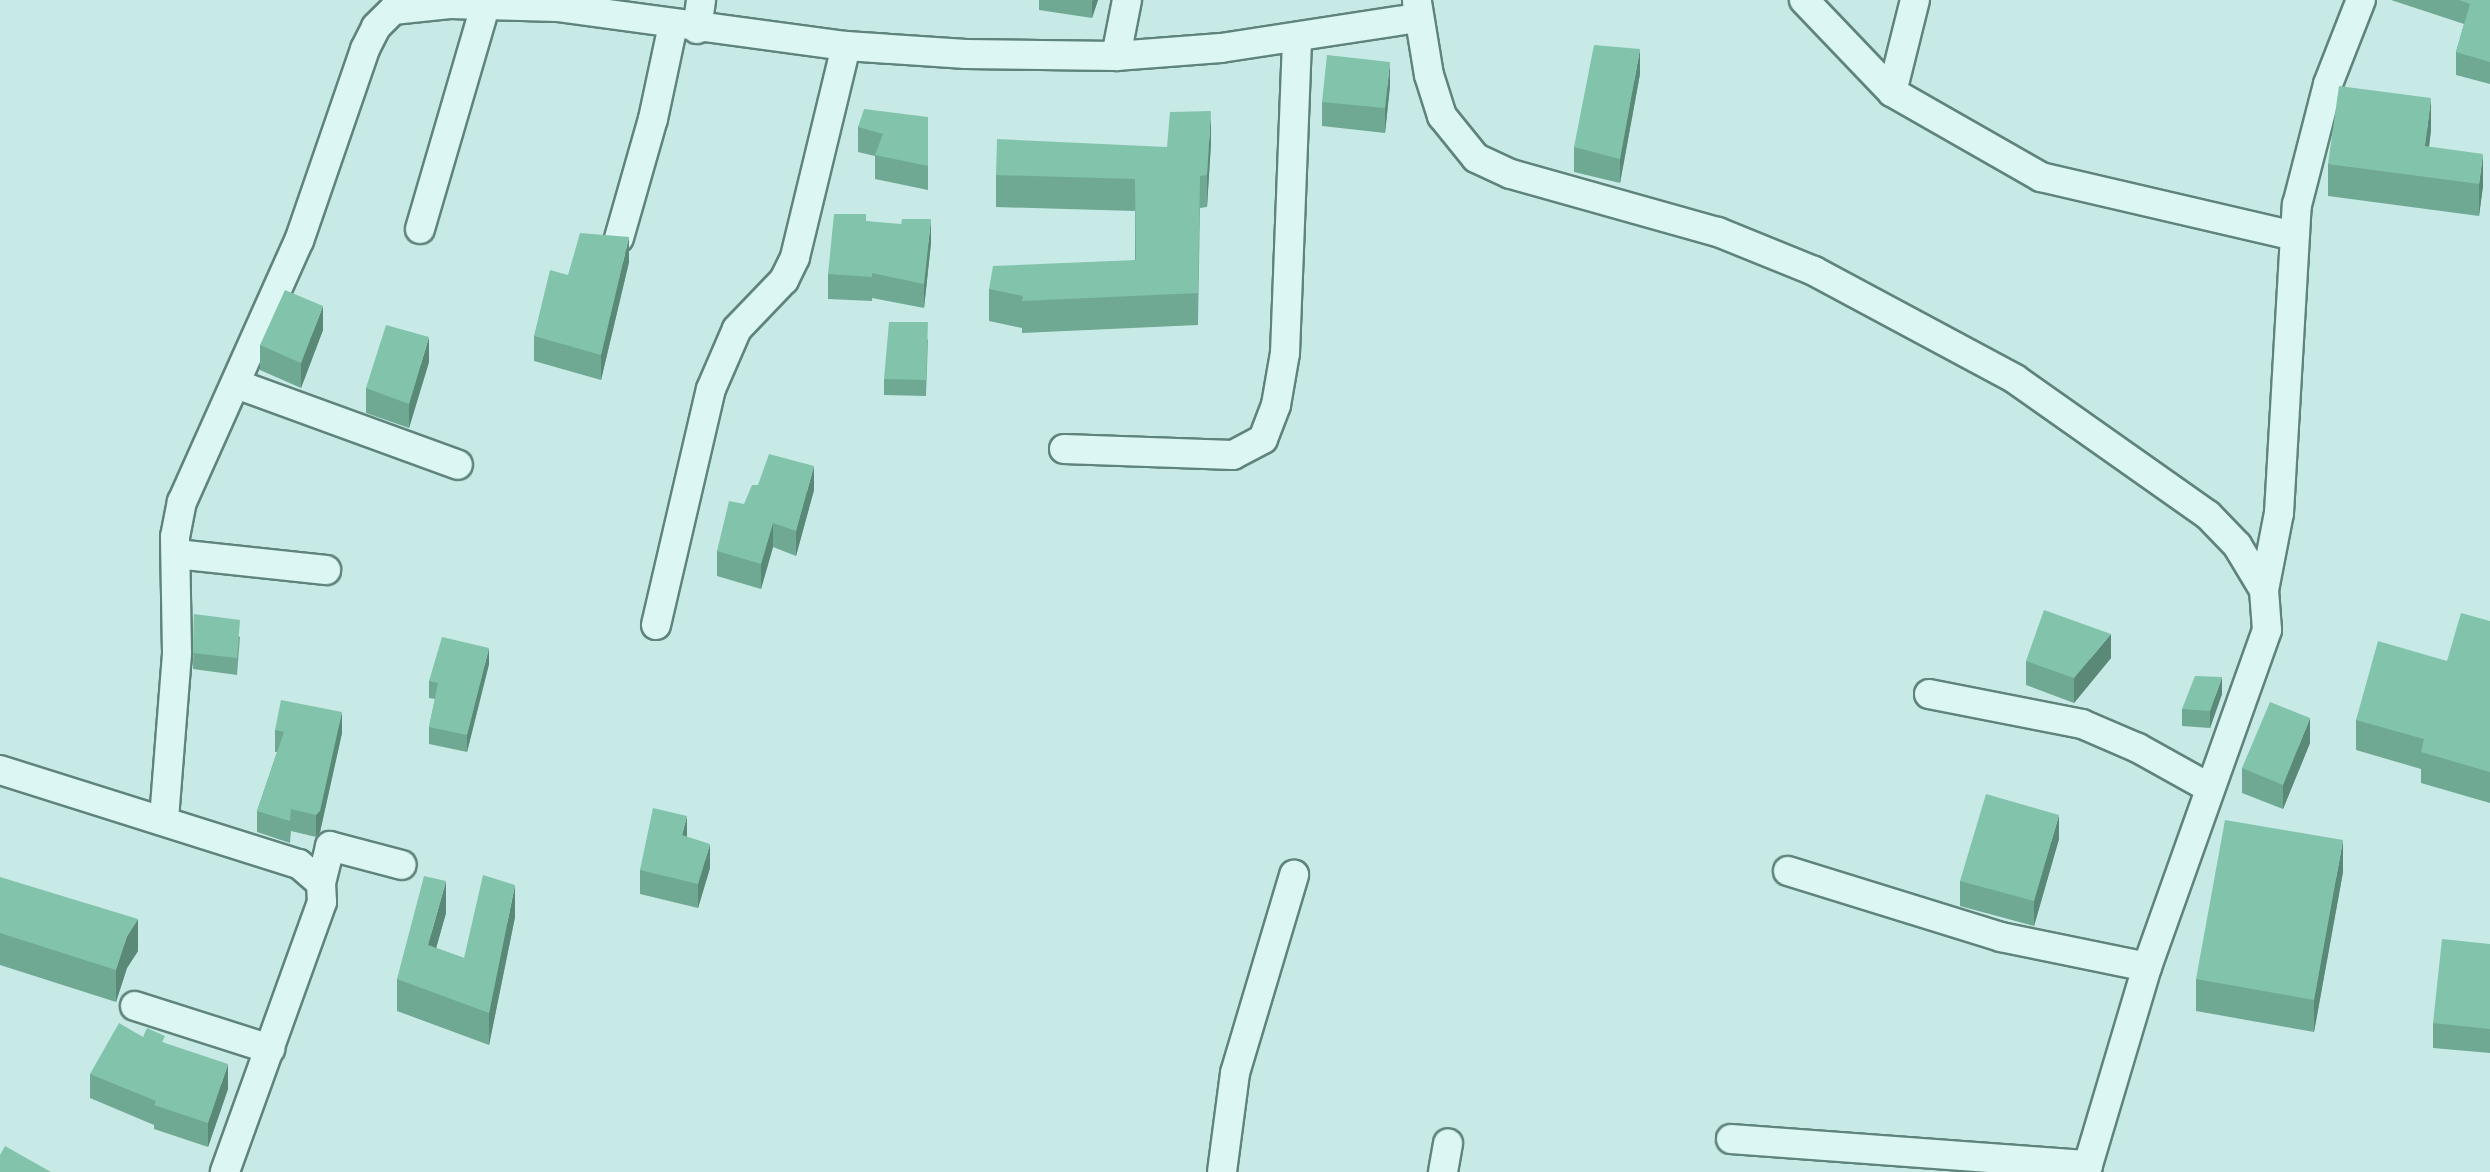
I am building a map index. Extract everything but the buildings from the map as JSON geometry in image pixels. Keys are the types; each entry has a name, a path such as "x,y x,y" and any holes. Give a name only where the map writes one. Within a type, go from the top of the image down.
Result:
{"street":[{"path":"620,238 653,119 685,27 701,0"},
{"path":"1116,56 1127,0"},
{"path":"1804,0 1892,92 2041,177 2294,236"},
{"path":"1892,92 1915,0"},
{"path":"1731,1139 2087,1169 2147,967 2266,630 2264,590 2279,513 2296,205 2328,84 2360,0"},
{"path":"164,819 177,653 176,554 182,502 299,242 376,27 394,10 450,2 557,7 846,46 966,54 1116,56 1298,37 1417,9 1442,116 1476,158 1511,174 1718,232 1814,271 2015,379 2208,515 2237,545 2264,590"},
{"path":"420,228 485,6"},
{"path":"1064,449 1234,455 1262,439 1276,406 1285,353 1298,37"},
{"path":"656,625 711,388 736,328 784,280 795,257 846,46"},
{"path":"236,384 458,465"},
{"path":"176,554 326,570"},
{"path":"1929,694 2082,724 2138,748 2210,788"},
{"path":"0,770 299,864 322,883"},
{"path":"225,1172 322,902 330,846 402,865"},
{"path":"1788,871 2001,937 2147,967"},
{"path":"1222,1172 1235,1073 1294,874"},
{"path":"136,1006 270,1049"},
{"path":"1442,1172 1448,1143"}]}
